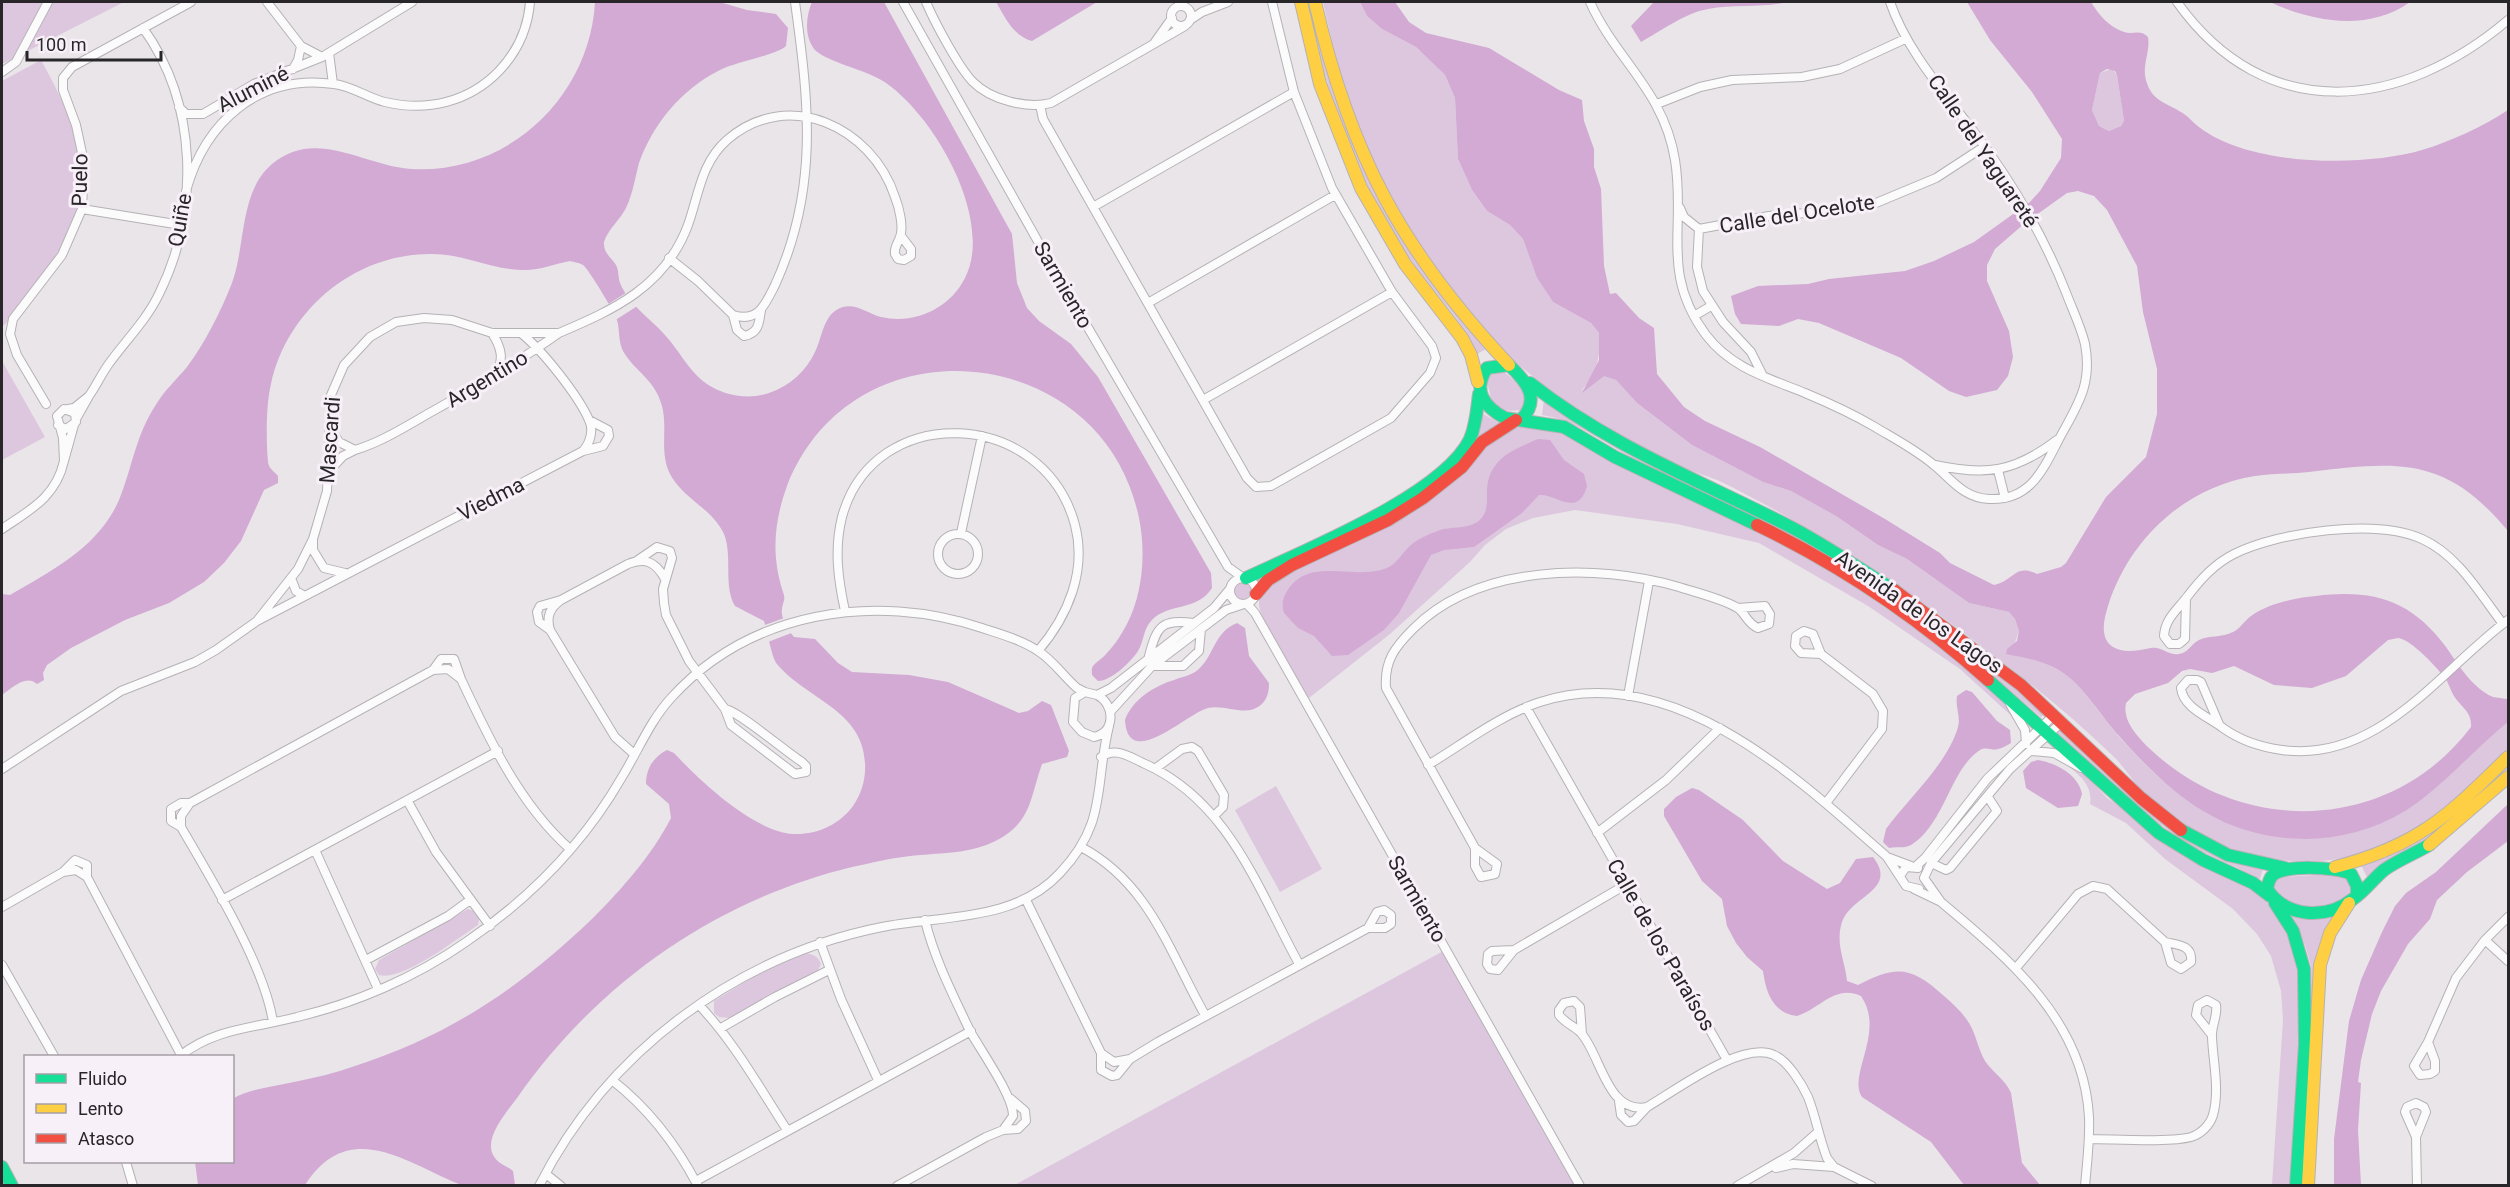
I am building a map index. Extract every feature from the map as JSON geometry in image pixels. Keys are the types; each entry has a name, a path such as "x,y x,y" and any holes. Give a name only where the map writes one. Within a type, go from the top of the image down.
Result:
{"street":[{"path":"2,72 16,62 48,2"},
{"name":"Puelo","path":"57,422 11,343 10,327 19,310 62,255 82,209 84,162 76,125 63,90 63,78 72,67 190,2"},
{"path":"267,2 301,46 326,55 333,84"},
{"name":"Aluminé","path":"179,107 186,114 203,114 254,84 326,55 412,2"},
{"path":"186,191 204,145 228,115 261,95 295,84 333,84 385,102 405,105 436,105 467,95 494,76 514,51 526,27 530,2"},
{"path":"669,258 698,281 733,315 737,330 744,336 750,335 758,327 761,310 784,266 800,218 808,147 795,2"},
{"name":"Sarmiento","path":"903,2 1049,261 1228,567 1229,588"},
{"path":"926,2 974,83 991,94 1020,103 1040,105 1066,95 1153,45 1202,12 1228,2"},
{"path":"1172,2 1172,15 1176,25 1188,23"},
{"path":"1040,105 1043,119 1247,478 1256,487 1264,488 1279,482 1382,424 1412,396 1430,373 1436,358 1432,346 1392,292 1335,195 1294,92 1272,2"},
{"path":"1302,2 1320,84 1340,140 1361,188 1405,264 1462,338 1471,355 1478,387 1490,410 1505,418 1519,420"},
{"path":"1097,695 1149,656 1226,610 1250,600 1268,580 1292,565 1388,520 1423,498 1462,467 1484,440 1527,415 1533,400 1527,381 1482,338 1434,283 1395,222 1361,154 1340,103 1315,2"},
{"name":"Calle del Yaguareté","path":"1590,2 1607,35 1634,67 1657,104 1675,158 1679,206 1676,242 1680,282 1694,316 1718,349 1735,364 1762,374 1874,427 1934,465 1950,481 1971,495 1985,499 2005,498 2024,491 2036,480 2071,421 2083,391 2085,346 2062,281 2037,227 1985,146 1905,39 1890,2"},
{"path":"2177,2 2210,39 2244,65 2287,83 2332,91 2377,89 2419,77 2478,44 2508,20"},
{"path":"1153,45 1176,8 1186,6 1202,12"},
{"path":"1186,6 1188,23"},
{"name":"Quiñe","path":"2,529 48,497 59,479 75,422 89,396 160,293 182,225 186,191 187,144 179,107 165,65 143,28"},
{"path":"1657,104 1700,87 1732,80 1802,77 1840,69 1905,39"},
{"path":"293,69 301,46"},
{"path":"1093,207 1294,92"},
{"path":"185,134 203,114"},
{"path":"559,333 608,313 634,296 669,258 688,223 701,176 726,141 739,131 767,119 785,116 806,117 834,125 856,140 876,160 896,197 901,236"},
{"path":"187,144 194,148 204,145"},
{"name":"Calle del Ocelote","path":"1679,206 1687,220 1699,229 1769,216 1844,210 1876,203 1936,178 1985,146"},
{"path":"1148,303 1335,195"},
{"path":"82,209 182,225"},
{"path":"1677,225 1687,220"},
{"path":"1699,229 1696,246 1699,279 1711,306 1751,352 1762,374"},
{"path":"1676,242 1696,246"},
{"path":"1203,400 1392,292"},
{"path":"1694,316 1711,306"},
{"path":"733,315 746,318 761,310"},
{"name":"Mascardi","path":"302,561 313,539 322,512 328,472 331,395 344,365 369,337 385,327 409,319 438,318 492,333"},
{"path":"492,333 498,342 502,357 500,367 492,377"},
{"name":"Argentino","path":"492,333 559,333"},
{"name":"Argentino","path":"328,472 343,456 398,431 492,377 559,333"},
{"path":"522,334 556,369 590,420 590,440 583,451"},
{"path":"1111,711 1152,666 1198,626 1235,580 1385,511 1438,477 1469,441 1474,427 1478,387 1487,368 1509,365"},
{"name":"Avenida de los Lagos","path":"1527,381 1566,411 1611,439 1709,484 1827,547 1950,630 2021,685 2141,798 2186,834 2228,855 2289,869 2335,868"},
{"path":"64,461 63,438 57,422 59,411 89,396"},
{"path":"46,404 75,413 75,422 66,429 57,422"},
{"name":"Viedma","path":"322,585 583,451 603,446 609,436 608,430 590,420"},
{"name":"Avenida de los Lagos","path":"1519,420 1564,427 1615,457 1782,537 1893,605 1952,648 2093,775 2178,846 2234,873 2272,899"},
{"path":"329,426 339,442 355,450"},
{"path":"845,611 837,548 843,514 861,479 891,452 921,438 956,432 982,436 999,440 1035,459 1057,484 1072,512 1079,544 1077,577 1065,612 1038,651"},
{"path":"962,533 982,436"},
{"name":"Calle del Yaguareté","path":"1934,465 1976,472 1998,470 2025,461 2059,438"},
{"path":"1998,470 2005,498"},
{"path":"2186,598 2185,639 2179,644 2170,644 2164,636 2169,618 2205,575 2232,555 2261,544 2331,532 2398,531 2424,539 2446,553 2506,622 2378,730 2364,738 2327,749 2289,751 2269,748 2234,736 2184,698 2181,688 2188,680 2201,682 2219,724"},
{"path":"962,533 977,546 977,560 969,571 956,574 944,569 937,551 939,544 949,535 962,533"},
{"path":"2,769 121,691 195,662 257,621 322,585 327,574 317,559 313,539"},
{"path":"634,754 615,737 550,630 539,622 537,612 544,603 561,600 638,560 657,547 670,551 672,558 663,590 666,615 697,674 725,709 729,722 744,737 795,774 806,772 806,766 802,762 765,737 736,712 725,709"},
{"path":"257,621 302,561 308,557 317,559"},
{"path":"638,560 654,564 665,579"},
{"name":"Sarmiento","path":"1228,567 1244,577"},
{"path":"324,568 346,574"},
{"path":"1475,848 1391,702 1385,676 1390,657 1416,626 1464,595 1510,580 1547,576 1599,574 1649,581 1678,587 1738,608"},
{"path":"1244,577 1253,582 1250,600"},
{"path":"291,578 296,591 303,595"},
{"path":"1628,696 1649,581"},
{"path":"1229,588 1232,599 1250,600"},
{"name":"Sarmiento","path":"1250,600 1255,613 1580,1185"},
{"path":"183,1055 230,1030 321,1011 378,989 447,956 490,926 532,892 570,849 603,806 664,707 720,655 763,633 794,622 845,611 923,613 984,629 1038,651 1070,682 1107,702 1111,711 1101,758 1100,797 1081,847 1059,874 1026,900 991,912 925,920 852,933 820,942 749,973 699,1005 654,1039 612,1080 579,1118 539,1185"},
{"path":"1149,656 1155,634 1165,624 1174,621 1198,626"},
{"path":"1152,666 1183,666 1199,651 1198,626"},
{"path":"1821,654 1873,694 1880,702 1884,720 1882,729 1873,743 1826,803"},
{"path":"273,1022 262,984 222,900 182,827 181,816 190,803 433,670 448,669 461,679 498,751 534,810 548,829 570,849"},
{"path":"1070,682 1075,698 1073,722 1082,732 1094,736 1105,732 1109,726"},
{"path":"2002,691 2025,730 2029,748"},
{"path":"1075,698 1085,692"},
{"path":"1428,765 1526,707 1550,699 1578,696 1628,696 1681,709 1720,729 1826,803 1887,857 1906,886 1941,902"},
{"name":"Calle de los Paraísos","path":"1526,707 1727,1060"},
{"path":"1914,889 1921,887 1931,863 2010,769 2058,718"},
{"path":"1109,726 1112,741 1119,752"},
{"path":"1597,833 1666,780 1720,729"},
{"path":"1094,736 1101,758"},
{"path":"1156,768 1182,749 1192,747 1198,751 1224,795 1223,807 1215,815"},
{"path":"1900,876 1903,869 1925,858 1987,779 2029,748 2054,753 2093,775"},
{"path":"222,900 498,751"},
{"path":"1101,758 1112,751 1119,752 1156,768 1190,791 1215,815 1236,847 1299,964"},
{"path":"2335,868 2384,853 2421,834 2444,817 2508,757"},
{"path":"2308,1185 2320,965 2330,933 2354,898 2387,868 2435,841 2508,777"},
{"path":"1931,863 1946,870 1950,868 1996,811 1988,797"},
{"path":"407,800 435,852 490,926"},
{"path":"1081,847 1115,868 1139,896 1205,1015"},
{"path":"315,850 378,989"},
{"path":"1887,857 1913,866 1941,902 2016,968 2059,1020 2070,1042 2085,1087 2089,1139 2085,1185"},
{"path":"2,908 63,872 75,860 87,865 87,877 180,1055"},
{"path":"2335,868 2353,875 2357,882 2354,898"},
{"path":"2289,869 2278,871 2270,877 2267,889 2293,931 2304,969 2305,1044 2296,1185"},
{"path":"1514,950 1627,884"},
{"path":"2016,968 2078,894 2093,886 2108,889 2164,942"},
{"path":"2272,899 2289,909 2315,913 2354,898"},
{"path":"366,960 448,916 470,900"},
{"path":"1026,900 1101,1053 1101,1070 1112,1076 1121,1073 1130,1059"},
{"path":"2428,1042 2456,978 2485,940 2508,917"},
{"path":"897,1185 1003,1130 1018,1129 1026,1121 1025,1111 1011,1099 971,1031 936,956 925,920"},
{"path":"1101,1053 1114,1062 1130,1059 1205,1015 1368,928"},
{"path":"2485,940 2508,961"},
{"path":"820,942 829,970 878,1080"},
{"path":"2,965 53,1055"},
{"path":"722,1028 775,996 829,970"},
{"path":"699,1005 722,1028 787,1130"},
{"path":"612,1080 656,1123 681,1155 697,1183 787,1130 971,1031"},
{"path":"1582,1034 1620,1101 1621,1116 1628,1122 1634,1121 1647,1107 1727,1060 1754,1052 1773,1054 1781,1059 1807,1095 1827,1158 1834,1167"},
{"path":"2089,1139 2184,1138 2204,1129 2213,1116 2215,1103 2211,1034"},
{"path":"1003,1130 1013,1116 1011,1099"},
{"path":"1620,1101 1633,1108 1647,1107"},
{"path":"1737,1185 1769,1169 1808,1143 1818,1132"},
{"path":"2416,1137 2417,1185"},
{"path":"127,1163 133,1182"},
{"path":"132,1163 133,1182"},
{"path":"1769,1169 1793,1164 1834,1167 1872,1185"},
{"path":"2,1167 12,1185"},
{"path":"546,1174 561,1185"}],"shaded area":[{"path":"2,2 124,2 2,64"},
{"path":"595,2 719,2 747,10 776,14 788,28 786,46 781,50 718,71 680,98 652,135 639,163 626,208 604,242 608,255 616,265 624,291 640,311 664,334 692,370 704,382 719,390 733,395 755,396 777,390 796,377 815,352 827,320 836,310 853,306 881,317 894,319 919,316 941,306 958,289 965,278 972,254 972,227 965,198 954,169 939,142 902,96 876,77 819,53 811,44 807,32 808,13 812,2 884,2 1012,234 1017,283 1027,308 1039,321 1071,344 1098,377 1211,573 1212,588 1199,601 1158,615 1148,624 1140,647 1131,660 1109,678 1098,681 1092,675 1092,667 1105,656 1127,624 1137,599 1142,572 1139,518 1116,459 1078,414 1029,385 974,372 918,375 865,394 820,431 787,486 779,513 776,539 777,565 784,597 782,612 784,620 794,637 815,639 838,663 852,672 909,675 948,682 1019,713 1028,711 1042,701 1051,705 1069,751 1067,757 1042,764 1031,800 1022,819 1004,836 982,847 888,859 802,882 754,901 707,924 664,952 622,983 584,1018 549,1056 502,1118 493,1135 492,1151 497,1160 513,1171 515,1185 459,1184 398,1157 378,1151 359,1149 340,1153 322,1165 305,1185 198,1185 195,1163 234,1163 234,1098 254,1090 347,1069 423,1040 454,1024 511,987 539,966 593,918 636,871 671,818 669,804 646,784 651,764 667,750 674,753 728,803 761,824 777,831 802,834 827,828 847,813 861,791 865,763 862,745 854,730 844,718 789,676 777,664 771,651 764,621 735,606 729,589 728,552 724,534 712,517 676,483 667,466 664,449 664,415 659,397 650,382 623,351 617,320 586,268 570,261 521,270 443,255 404,256 377,263 351,275 329,291 309,310 292,332 279,357 269,392 267,412 268,462 278,476 278,483 264,490 241,541 224,563 204,582 169,603 125,620 71,648 47,665 43,673 44,680 37,684 33,681 24,681 2,695 2,594 10,595 57,567 87,544 110,517 119,500 139,439 150,415 194,357 223,305 236,268 249,204 261,176 272,164 289,153 306,149 341,151 412,169 448,167 481,158 511,143 538,123 560,97 578,68 590,36"},
{"path":"996,2 1097,2 1032,41 1025,39 1015,30 1006,20"},
{"path":"1307,2 1312,2 1362,162 1488,348 1477,354 1471,340 1454,315 1406,254 1388,225 1357,164 1323,69"},
{"path":"1323,2 1360,2 1367,16 1382,29 1416,47 1445,75 1455,98 1458,159 1472,190 1487,211 1510,225 1523,239 1537,278 1553,302 1591,323 1599,333 1600,349 1597,364 1591,378 1581,391 1604,375 1616,380 1637,403 1692,445 1763,482 1791,491 1836,516 1878,545 1907,559 1969,603 2009,612 2015,619 2019,631 2014,645 2006,651 2044,662 2065,673 2121,739 2157,776 2180,795 2234,824 2262,833 2320,838 2349,834 2377,824 2405,810 2446,779 2508,722 2508,752 2454,800 2426,820 2398,838 2368,851 2336,859 2300,862 2243,853 2194,831 2151,799 2116,759 2054,703 1908,592 1843,549 1775,510 1724,483 1652,452 1598,422 1546,387 1499,346 1447,288 1398,213 1378,174 1346,91"},
{"path":"1360,2 1395,2 1409,22 1426,33 1489,48 1559,90 1582,100 1584,121 1594,149 1594,167 1601,189 1604,266 1610,294 1616,293 1639,318 1654,328 1657,374 1684,407 1705,421 1760,447 1885,519 1940,553 1950,563 1994,585 2019,572 2030,571 2037,574 2061,567 2066,563 2106,497 2146,457 2157,414 2157,369 2143,312 2137,266 2107,210 2094,196 2078,191 2067,193 2025,223 1995,249 1987,265 1987,281 2009,331 2013,357 2008,376 1997,390 1966,397 1949,391 1901,358 1819,323 1798,319 1779,326 1741,324 1735,314 1731,296 1758,286 1808,284 1829,279 1905,271 1934,261 1974,242 2030,202 2040,191 2061,158 2062,139 2032,92 1990,40 1967,2 2091,2 2114,27 2127,33 2142,33 2148,37 2145,75 2153,95 2211,135 2237,147 2268,155 2334,161 2396,156 2456,138 2508,110 2508,531 2485,506 2463,489 2442,476 2419,469 2369,466 2262,475 2229,482 2183,504 2145,538 2117,582 2105,617 2104,634 2109,643 2117,649 2132,651 2158,648 2172,654 2179,654 2185,652 2199,640 2233,632 2258,611 2282,602 2337,594 2373,597 2405,608 2419,618 2433,631 2478,688 2493,697 2507,699 2508,722 2419,801 2382,823 2357,832 2305,839 2279,837 2228,824 2193,805 2139,758 2070,678 2056,668 2043,663 2006,654 2007,649 2017,641 2019,631 2015,619 2009,612 1969,603 1907,559 1878,545 1836,516 1791,491 1763,482 1692,445 1637,403 1616,380 1604,376 1582,393 1599,360 1599,333 1591,323 1553,302 1537,278 1523,239 1510,225 1487,211 1472,190 1458,159 1455,98 1445,75 1416,47 1382,29 1367,16","holes":["2107,69 2115,71 2117,75 2124,121 2121,126 2109,131 2099,126 2092,110 2100,73","2398,638 2410,643 2443,676 2455,697 2469,714 2471,727 2438,762 2401,787 2360,804 2316,811 2272,809 2229,798 2188,778 2150,749 2132,728 2126,716 2126,703 2135,694 2168,683 2182,671 2190,669 2212,673 2234,666 2274,685 2312,688 2346,676 2388,640"]},
{"path":"1654,2 1788,2 1699,11 1682,18 1641,42 1631,26"},
{"path":"2270,2 2410,2 2376,17 2340,21 2304,15"},
{"path":"41,60 70,119 78,146 81,172 80,197 72,223 59,250 21,305 2,327 2,81"},
{"path":"2112,69 2117,75 2124,121 2121,126 2109,131 2099,126 2092,110 2100,73"},
{"path":"2,361 45,437 2,460"},
{"path":"1503,371 1527,391 1528,403 1523,410 1505,411 1492,402 1487,382 1492,373"},
{"path":"1544,400 1859,570 2015,683 2019,692 2044,714 2041,717 1934,629 1849,569 1775,527 1640,462 1580,428 1542,415"},
{"path":"1483,414 1501,424 1484,435 1443,480 1416,499 1295,560 1260,582 1257,580 1294,557 1387,513 1442,479 1472,445"},
{"path":"1538,424 1559,430 1708,504 1826,567 1967,664 2003,698 2016,720 1960,669 1868,606 1759,543 1677,524 1575,510 1533,518 1506,529 1485,545 1470,562 1390,634 1309,698 1264,622 1259,601 1268,584 1431,498 1451,484 1468,467 1481,449 1504,430"},
{"path":"1538,439 1550,440 1564,460 1584,474 1587,486 1578,501 1572,503 1539,495 1522,513 1474,547 1444,550 1431,555 1399,613 1384,630 1348,655 1332,656 1314,636 1298,628 1284,613 1285,594 1299,579 1310,573 1377,571 1396,562 1412,544 1421,538 1440,530 1474,524 1486,510 1489,479 1497,463 1511,452"},
{"path":"1242,580 1249,583 1252,590 1249,597 1242,600 1235,597 1232,590 1235,583"},
{"path":"1237,623 1245,628 1249,656 1269,683 1264,702 1258,707 1247,710 1208,708 1147,740 1136,741 1129,735 1125,720 1138,700 1159,686 1195,672 1201,667 1223,633"},
{"path":"1966,690 1972,692 1997,721 2010,730 2011,743 1998,749 1980,750 1961,770 1940,811 1922,836 1911,845 1889,848 1883,842 1886,829 1946,754 1958,727 1957,696"},
{"path":"2059,730 2080,749 2090,754 2143,804 2263,869 2260,879 2210,855 2162,826 2098,772 2057,732"},
{"path":"2058,758 2086,775 2107,798 2261,894 2270,903 2298,950 2303,1003 2294,1185 2272,1185 2283,1020 2281,991 2271,956 2257,934 2233,909 2165,859 2126,823 2090,804 2089,789 2086,783"},
{"path":"2038,760 2059,767 2072,776 2082,794 2078,806 2058,808 2026,788 2023,771 2031,762"},
{"path":"2508,764 2508,770 2450,823 2424,843 2367,877 2361,865 2393,854"},
{"path":"1276,786 1322,869 1280,892 1235,810"},
{"path":"1692,788 1699,790 1743,820 1783,861 1827,889 1840,883 1856,859 1873,857 1879,868 1880,877 1877,885 1847,913 1840,930 1840,945 1847,981 1858,985 1883,974 1903,972 1912,974 1932,986 1958,1009 1967,1019 1985,1061 2011,1093 2022,1163 2040,1185 1964,1185 1931,1142 1862,1097 1859,1077 1870,1024 1868,1010 1861,996 1852,993 1835,995 1797,1016 1782,1011 1776,1006 1766,987 1763,971 1747,957 1727,926 1722,899 1702,881 1664,816 1664,809 1676,797"},
{"path":"2508,804 2508,841 2467,872 2437,900 2430,919 2408,944 2381,991 2372,1014 2358,1082 2361,1083 2358,1130 2361,1185 2334,1185 2334,1139 2349,1021 2361,980 2382,932 2395,906 2406,893 2436,872"},
{"path":"2344,873 2354,886 2338,902 2327,906 2315,908 2291,904 2281,899 2273,891 2274,883 2281,877"},
{"path":"468,909 474,911 479,919 478,925 415,966 389,975 379,975 375,969 379,960"},
{"path":"2336,914 2320,950 2307,1115 2311,966 2305,945 2292,916"},
{"path":"1447,949 1584,1185 1013,1186"},
{"path":"806,953 819,959 821,964 818,970 731,1018 719,1017 714,1013 714,1001 758,974"}],"pier":[{"path":"629,291 639,305 614,321 605,306"},
{"path":"787,617 794,632 768,642 762,626"}],"traffic: fast":[{"path":"1521,420 1527,412 1531,398 1526,384 1509,365 1487,368 1481,384 1482,397 1498,414 1505,418 1564,427 1615,457 1757,525"},
{"path":"1530,383 1590,425 1654,460 1799,531 1894,590"},
{"path":"1246,578 1335,537 1432,481 1455,460 1470,439 1479,394"},
{"path":"1988,680 2159,833 2203,860 2253,883 2270,896"},
{"path":"2181,830 2228,855 2289,869"},
{"path":"2357,895 2357,886 2351,874 2323,868 2298,868 2278,872 2271,877 2267,889 2275,899 2296,910 2307,913 2331,910 2343,906 2357,896 2389,866 2429,845"},
{"path":"2275,903 2293,931 2304,969 2305,1044 2296,1186"},
{"path":"2,1167 12,1186"}],"traffic: slow":[{"path":"1301,2 1320,84 1361,188 1405,264 1462,338 1471,355 1478,382"},
{"path":"1315,2 1345,107 1385,198 1438,282 1509,365"},
{"path":"2335,867 2389,849 2430,826 2468,796 2508,757"},
{"path":"2429,845 2508,777"},
{"path":"2308,1186 2320,965 2330,933 2349,903"}],"traffic: jam":[{"path":"1256,594 1268,580 1292,565 1388,520 1423,498 1462,467 1482,442 1516,420"},
{"path":"1757,525 1819,558 1878,595 1935,636 1988,680"},
{"path":"1894,590 2021,685 2141,798 2181,830"}]}
